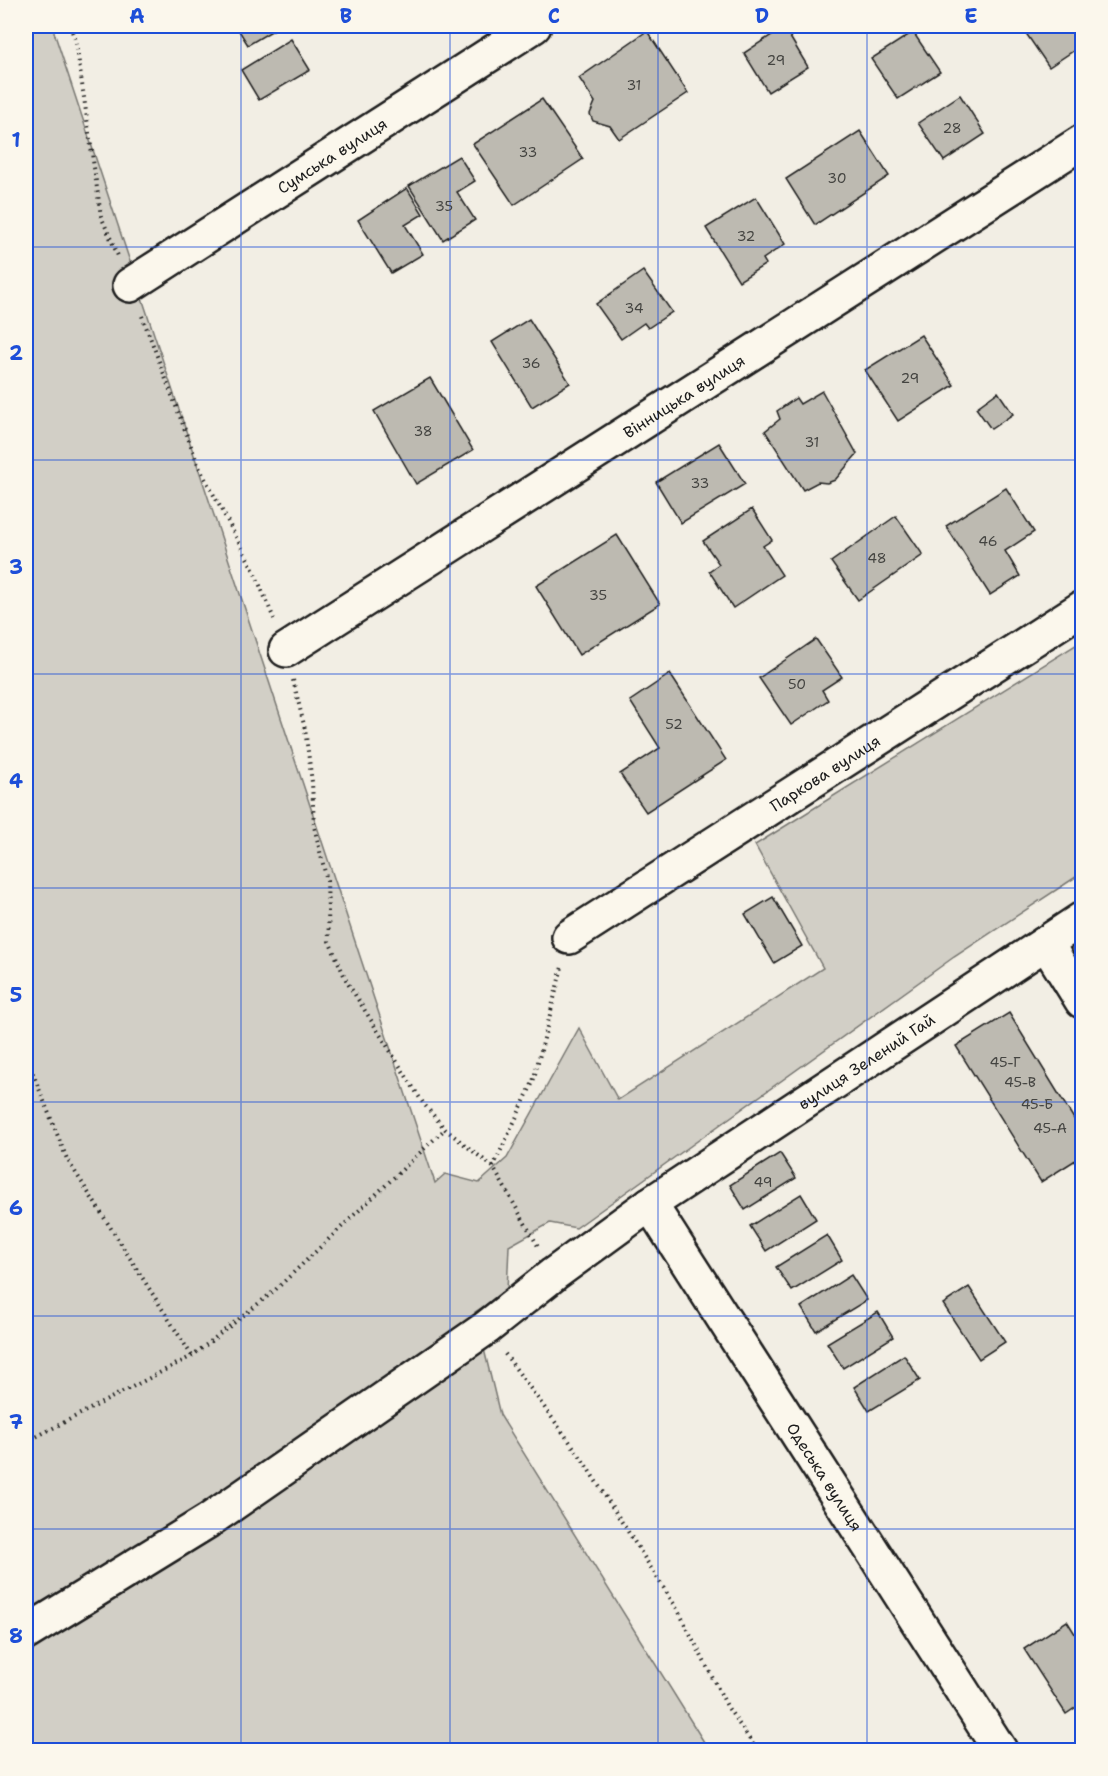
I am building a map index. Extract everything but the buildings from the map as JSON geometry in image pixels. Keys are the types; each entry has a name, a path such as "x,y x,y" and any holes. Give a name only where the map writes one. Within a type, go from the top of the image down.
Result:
{"street":[{"name":"Сумська вулиця","path":"130,285 534,26"},
{"name":"Вінницька вулиця","path":"286,650 1083,142"},
{"name":"Паркова вулиця","path":"569,937 1083,608"},
{"name":"вулиця Зелений Гай","path":"26,1633 208,1521 486,1329 554,1274 650,1204 1083,919"},
{"path":"1046,943 1083,1001"},
{"name":"Одеська вулиця","path":"650,1204 1000,1750"}],"path":[{"path":"493,1167 533,1082 569,937"},
{"path":"26,1056 67,1159 192,1356"},
{"path":"26,1442 192,1356 273,1292 446,1129"},
{"path":"486,1329 578,1453 679,1612 728,1708 757,1750"}],"shaded area":[{"path":"26,26 52,26 435,1183 445,1174 479,1183 507,1158 579,1028 618,1100 823,968 755,845 1082,641 1082,873 954,957 576,1228 550,1223 509,1246 507,1291 475,1312 500,1415 709,1750 26,1750"}]}
